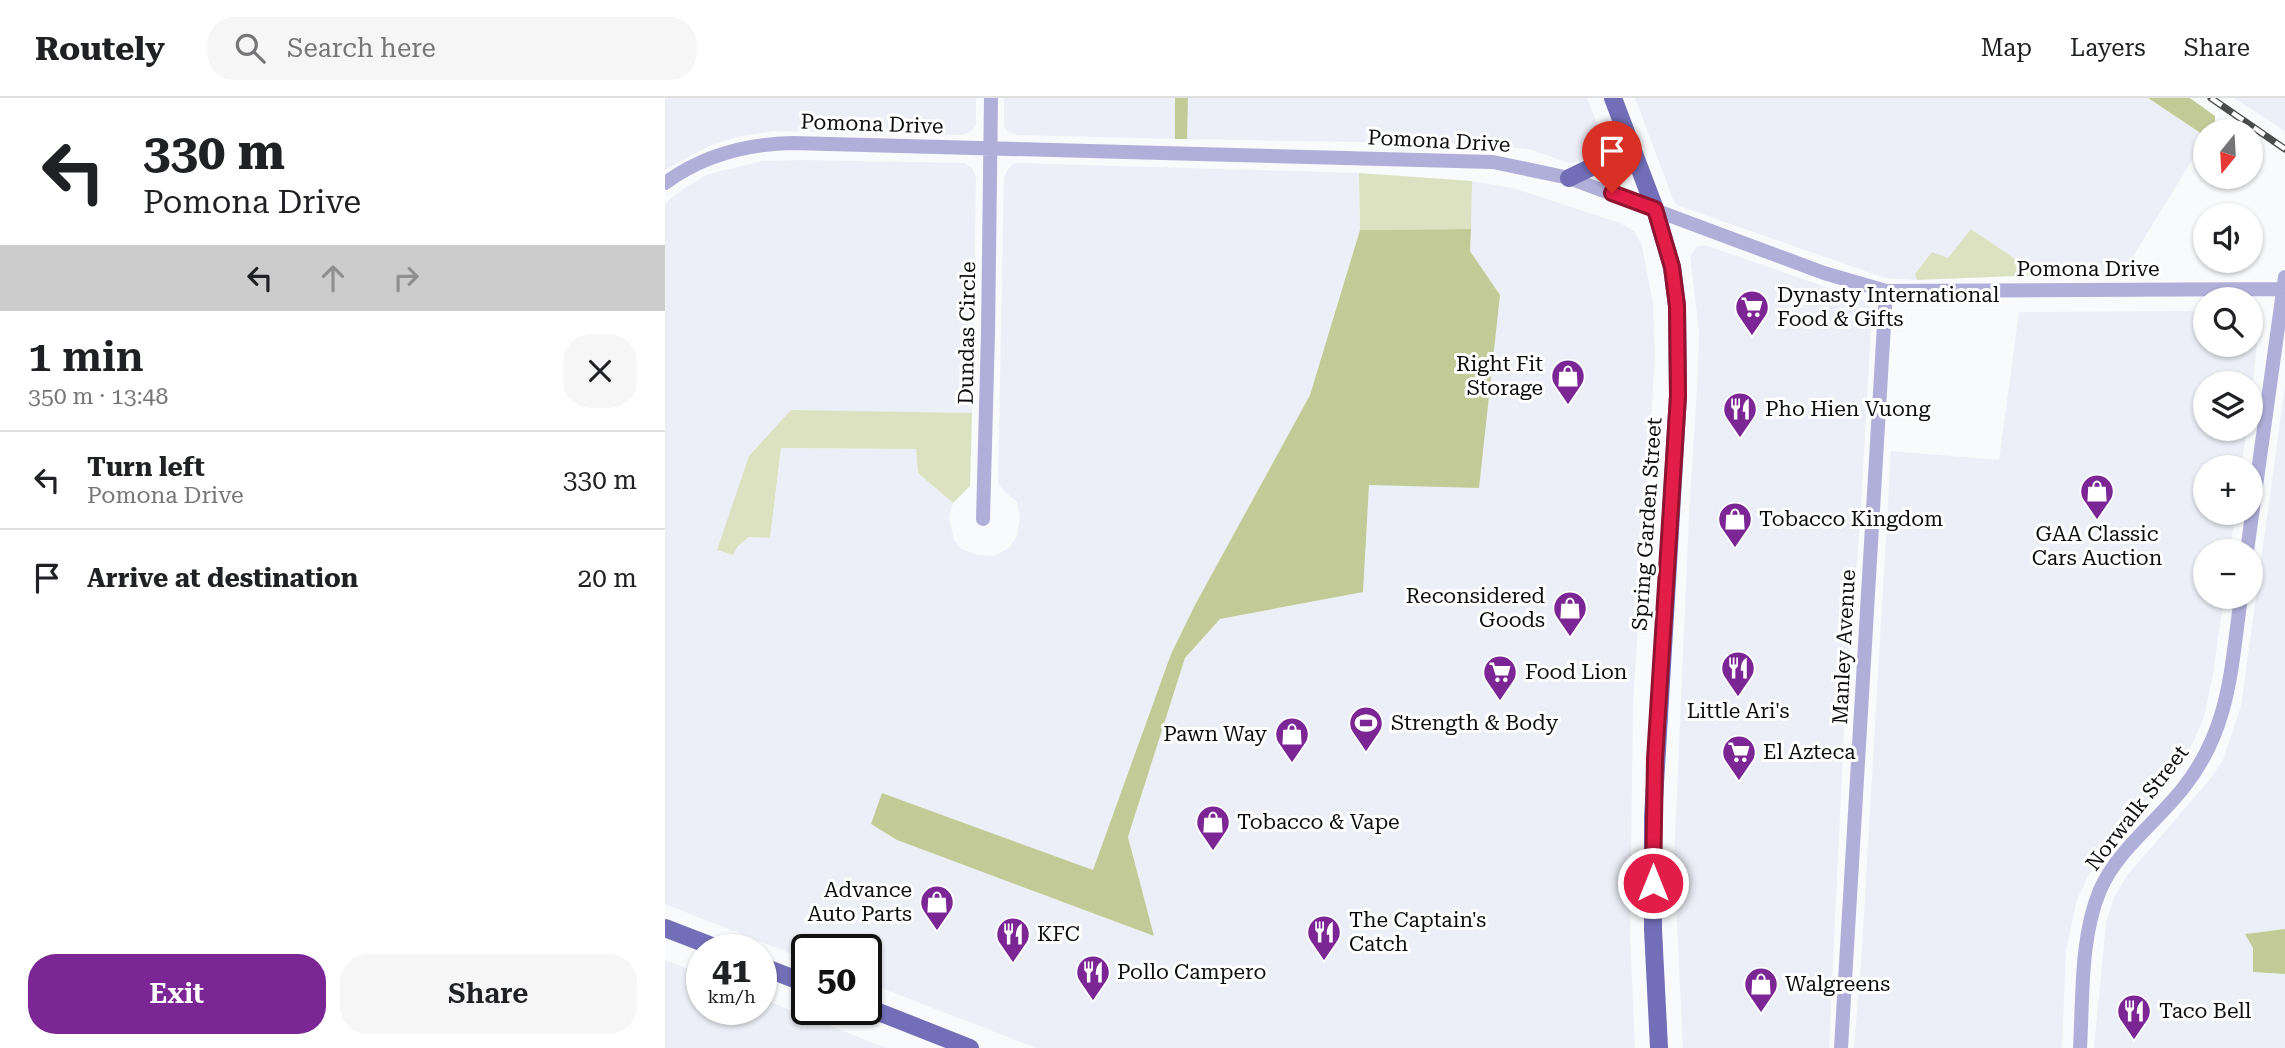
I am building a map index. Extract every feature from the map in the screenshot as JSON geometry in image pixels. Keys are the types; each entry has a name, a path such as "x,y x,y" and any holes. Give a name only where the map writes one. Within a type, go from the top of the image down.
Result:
{"main road":[{"name":"Spring Garden Street","path":"1613,98 1655,209 1672,267 1677,306 1678,396 1653,809 1653,903 1659,1048"},
{"path":"1569,178 1602,162 1623,126"},
{"path":"665,928 686,936"},
{"path":"882,1013 970,1048"}],"street":[{"name":"Dundas Circle","path":"983,519 991,98"},
{"name":"Pomona Drive","path":"665,183 701,163 745,147 792,143 1470,160 1519,166 1569,178 1812,268 1886,291 2284,283"},
{"path":"2249,539 2284,283"},
{"name":"Manley Avenue","path":"1841,1048 1886,291"},
{"name":"Norwalk Street","path":"2080,1048 2085,954 2099,893 2123,855 2182,789 2207,754 2222,716 2239,609"}],"shaded area":[{"path":"665,98 976,98 976,125 962,135 773,131 737,137 709,146 665,170"},
{"path":"1004,98 1175,98 1175,139 1016,135 1008,132 1004,126"},
{"path":"1188,98 1587,98 1597,123 1598,144 1592,155 1580,162 1569,163 1532,150 1486,144 1187,139"},
{"path":"1635,98 2148,98 2193,128 2193,159 2121,276 2039,275 1971,229 1948,259 1915,274 1917,280 1885,278 1674,202"},
{"path":"2234,98 2285,98 2285,131"},
{"path":"762,161 964,163 972,168 976,177 972,413 791,411 738,546 749,537 770,538 781,448 916,449 918,473 953,503 949,518 954,540 961,549 977,555 994,556 1009,548 1017,536 1020,517 1017,502 998,483 1004,177 1008,169 1014,163 1359,173 1360,230 1310,395 1171,654 1093,871 883,793 871,824 897,840 1154,936 1128,837 1185,658 1220,619 1362,592 1369,485 1500,295 1470,251 1472,181 1513,188 1620,223 1634,231 1642,246 1653,303 1655,356 1633,705 1630,935 1635,1048 1036,1048 882,988 882,934 791,934 791,954 777,948 777,934 741,934 665,904 665,203 709,174"},
{"path":"1705,245 1866,301 1872,311 1860,524 1845,709 1829,1048 1683,1048 1674,861 1698,373 1699,331 1690,256 1697,246"},
{"path":"2193,311 2193,357 2256,357 2254,371 2193,371 2193,441 2245,441 2243,455 2193,455 2193,525 2233,525 2232,539 2193,539 2193,609 2222,609 2204,718 2184,762 2089,874 2077,900 2066,950 2062,1048 1854,1048 1891,451 1999,460 2019,312"},
{"path":"2285,386 2285,929 2246,934 2253,947 2253,972 2285,974 2285,1048 2094,1048 2106,923 2114,897 2126,877 2211,778 2223,760 2241,706 2254,609 2263,609 2263,546"},
{"path":"665,960 686,968 686,1025 777,1025 777,1004 791,1010 791,1025 828,1025 886,1048 665,1048"}],"green space":[{"path":"1175,98 1188,98 1187,139 1175,139"},
{"path":"2148,98 2190,98 2215,116 2215,119 2193,119 2193,128"},
{"path":"1359,173 1472,181 1471,229 1360,230"},
{"path":"1471,229 1470,251 1500,295 1479,488 1369,485 1363,592 1220,619 1185,658 1128,837 1154,936 897,840 871,824 882,793 1093,870 1171,654 1310,395 1360,230"},
{"path":"1971,229 2039,275 1917,280 1915,274 1932,252 1948,258"},
{"path":"791,410 972,413 970,486 953,503 918,473 916,449 781,448 770,538 749,537 738,546 733,555 717,550 749,456"},
{"path":"2285,929 2285,974 2253,972 2253,948 2245,934"}],"railway":[{"path":"2211,98 2285,149"}],"place":[{"name":"Dynasty International Food & Gifts","path":"1752,337"},
{"name":"Right Fit Storage","path":"1568,406"},
{"name":"Pho Hien Vuong","path":"1740,439"},
{"name":"GAA Classic Cars Auction","path":"2097,521"},
{"name":"Tobacco Kingdom","path":"1735,549"},
{"name":"Reconsidered Goods","path":"1570,638"},
{"name":"Little Ari's","path":"1738,698"},
{"name":"Food Lion","path":"1500,702"},
{"name":"Strength & Body","path":"1366,753"},
{"name":"Pawn Way","path":"1292,764"},
{"name":"El Azteca","path":"1739,782"},
{"name":"Tobacco & Vape","path":"1213,852"},
{"name":"Advance Auto Parts","path":"937,932"},
{"name":"The Captain's Catch","path":"1324,962"},
{"name":"KFC","path":"1013,964"},
{"name":"Pollo Campero","path":"1093,1002"},
{"name":"Walgreens","path":"1761,1014"},
{"name":"Taco Bell","path":"2134,1041"}],"route":[{"path":"1612,193 1655,209 1672,267 1677,306 1678,396 1655,759 1653,883"}]}
